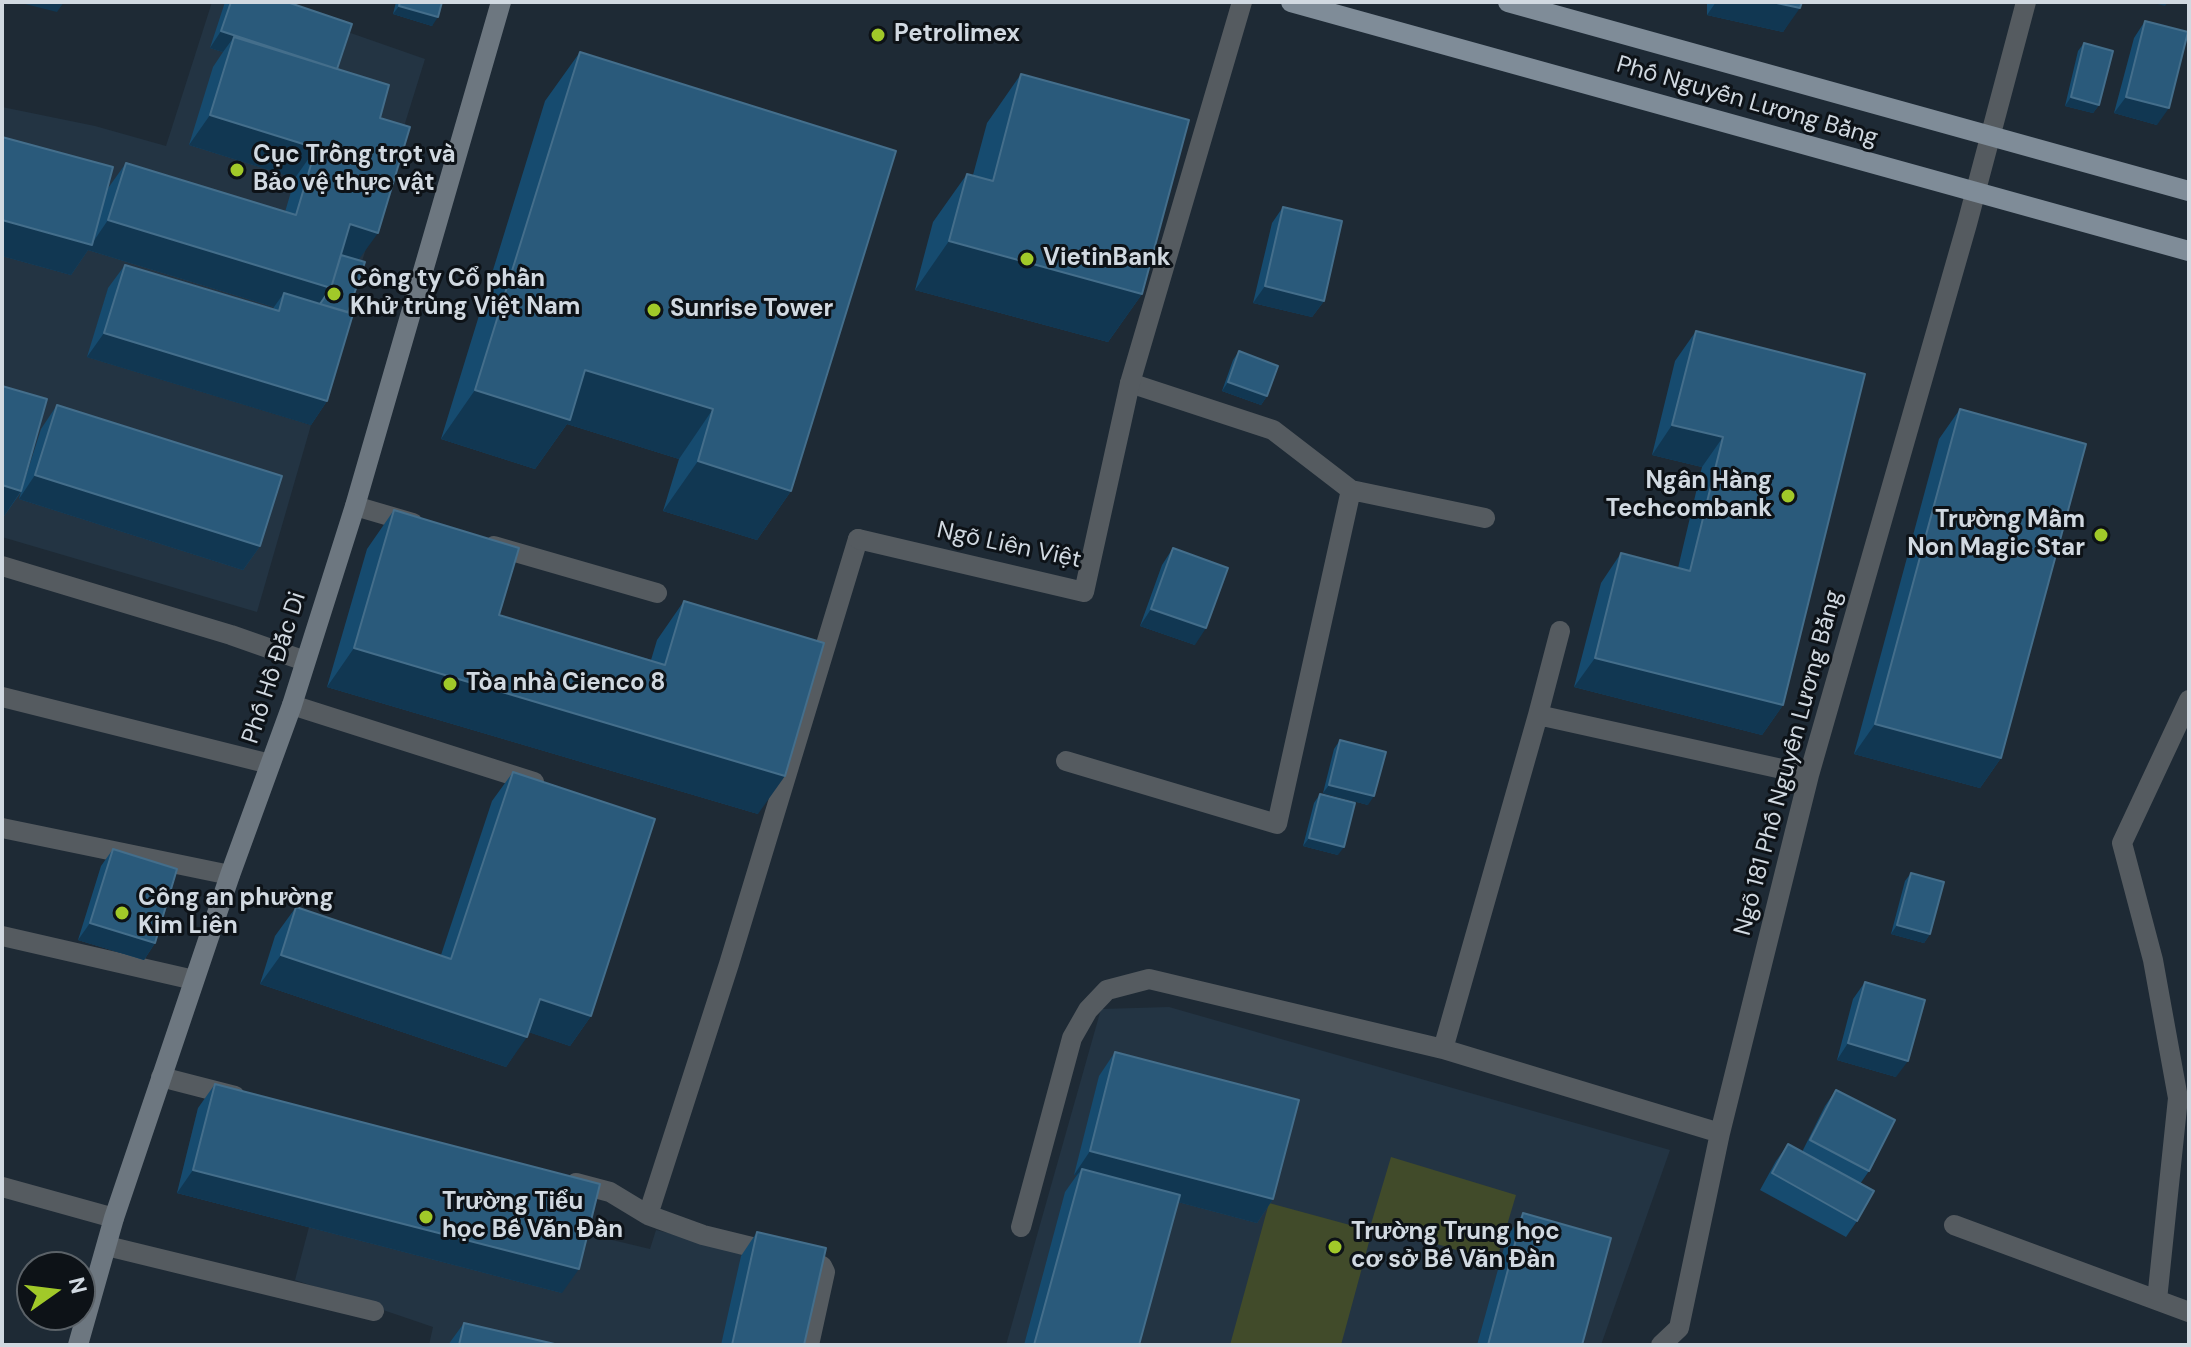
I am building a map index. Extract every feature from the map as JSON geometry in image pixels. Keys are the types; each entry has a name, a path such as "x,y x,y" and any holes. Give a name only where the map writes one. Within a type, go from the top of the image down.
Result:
{"main road":[{"name":"Phố Nguyễn Lương Bằng","path":"1291,2 2189,251"},
{"name":"Phố Nguyễn Lương Bằng","path":"1508,2 2189,191"}],"street":[{"name":"Phố Hồ Đắc Di","path":"78,1345 114,1218 230,875 292,705 355,506 501,2"},
{"name":"Ngõ Liên Việt","path":"648,1215 729,964 858,539 1084,592 1130,383 1242,2"},
{"name":"Ngõ 181 Phố Nguyễn Lương Bằng","path":"1661,1345 1679,1328 1720,1133 1809,775 2026,2"},
{"path":"1130,383 1273,430 1351,490 1485,518"},
{"path":"1066,761 1277,824 1351,490"},
{"path":"355,506 431,528"},
{"path":"476,541 657,593"},
{"path":"2,566 231,635 305,661"},
{"path":"1443,1049 1560,631"},
{"path":"2,697 270,764"},
{"path":"2157,1300 2178,1098 2153,960 2122,843 2189,700"},
{"path":"292,705 556,789"},
{"path":"1538,715 1809,775"},
{"path":"2,828 230,875"},
{"path":"2,936 194,980"},
{"path":"1021,1227 1072,1038 1088,1010 1107,990 1149,979 1443,1049 1720,1133"},
{"path":"161,1077 254,1101"},
{"path":"563,1180 610,1192 648,1215 703,1235 822,1266 825,1272 809,1345"},
{"path":"2,1187 114,1218"},
{"path":"1954,1225 2189,1312"},
{"path":"107,1246 374,1311"}],"shaded area":[{"path":"212,2 262,2 425,59 359,271 307,329 108,289 88,357 311,425 257,612 2,537 2,107 95,126 166,146"},
{"name":"Trường Trung học cơ sở Bế Văn Đàn","path":"1169,1007 1670,1150 1601,1345 1006,1345 1101,1009"},
{"name":"Trường Tiểu học Bế Văn Đàn","path":"198,1108 579,1232 650,1249 656,1230 817,1268 800,1345 429,1345 433,1327 295,1280 309,1227 177,1193"}],"green space":[{"path":"1391,1157 1516,1195 1496,1262 1371,1224"},
{"path":"1269,1203 1372,1231 1341,1345 1230,1345"}],"building":[{"path":"231,2 287,2 352,24 337,69 221,31"},
{"path":"400,2 442,2 438,17 399,6"},
{"path":"1772,2 1802,2 1800,8"},
{"path":"2145,21 2188,32 2169,108 2126,97"},
{"path":"234,37 389,85 380,118 410,127 378,233 350,224 331,288 108,220 126,163 296,215 316,148 210,115"},
{"path":"2084,43 2113,51 2099,105 2071,97"},
{"name":"Sunrise Tower","path":"580,52 896,151 791,491 698,461 713,409 585,370 570,420 475,390"},
{"name":"VietinBank","path":"1021,74 1189,120 1142,294 949,241 967,174 993,181"},
{"path":"2,137 113,167 92,245 2,220"},
{"path":"1283,207 1342,221 1324,301 1265,286"},
{"path":"341,255 365,262 348,312 320,304 331,288"},
{"path":"125,265 279,311 284,293 353,314 327,401 104,333"},
{"path":"1696,331 1865,374 1783,705 1595,658 1621,553 1690,571 1723,437 1672,425"},
{"path":"1239,351 1278,366 1267,396 1228,382"},
{"path":"2,386 47,399 21,491 2,485"},
{"path":"57,405 282,476 260,546 35,475"},
{"path":"1960,409 2086,444 2001,758 1875,724"},
{"path":"394,510 519,548 499,615 665,665 684,601 824,643 785,776 354,648"},
{"path":"1173,548 1228,568 1206,628 1151,609"},
{"path":"1340,740 1386,752 1374,796 1329,785"},
{"path":"513,772 655,819 591,1016 540,999 527,1037 281,955 296,907 451,959"},
{"path":"1320,794 1355,803 1344,847 1309,838"},
{"name":"Công an phường Kim Liên","path":"113,849 177,869 155,943 90,923"},
{"path":"1911,873 1944,882 1930,934 1897,925"},
{"path":"1865,982 1925,1000 1908,1061 1848,1043"},
{"path":"1115,1052 1299,1100 1273,1199 1090,1151"},
{"path":"215,1084 600,1184 579,1269 193,1170"},
{"path":"1836,1090 1895,1120 1869,1171 1810,1140"},
{"path":"1788,1144 1874,1191 1857,1221 1772,1173"},
{"path":"1082,1169 1180,1195 1139,1345 1034,1345"},
{"path":"1523,1213 1611,1238 1582,1345 1488,1345"},
{"path":"757,1232 826,1248 804,1345 732,1345"},
{"path":"464,1323 559,1345 459,1345"}],"place":[{"name":"Petrolimex","path":"878,35"},
{"name":"Cục Trồng trọt và Bảo vệ thực vật","path":"237,170"},
{"name":"VietinBank","path":"1027,259"},
{"name":"Công ty Cổ phần Khử trùng Việt Nam","path":"334,294"},
{"name":"Sunrise Tower","path":"654,310"},
{"name":"Ngân Hàng Techcombank","path":"1788,496"},
{"name":"Trường Mầm Non Magic Star","path":"2101,535"},
{"name":"Tòa nhà Cienco 8","path":"450,684"},
{"name":"Công an phường Kim Liên","path":"122,913"},
{"name":"Trường Tiểu học Bế Văn Đàn","path":"426,1217"},
{"name":"Trường Trung học cơ sở Bế Văn Đàn","path":"1335,1247"}]}
